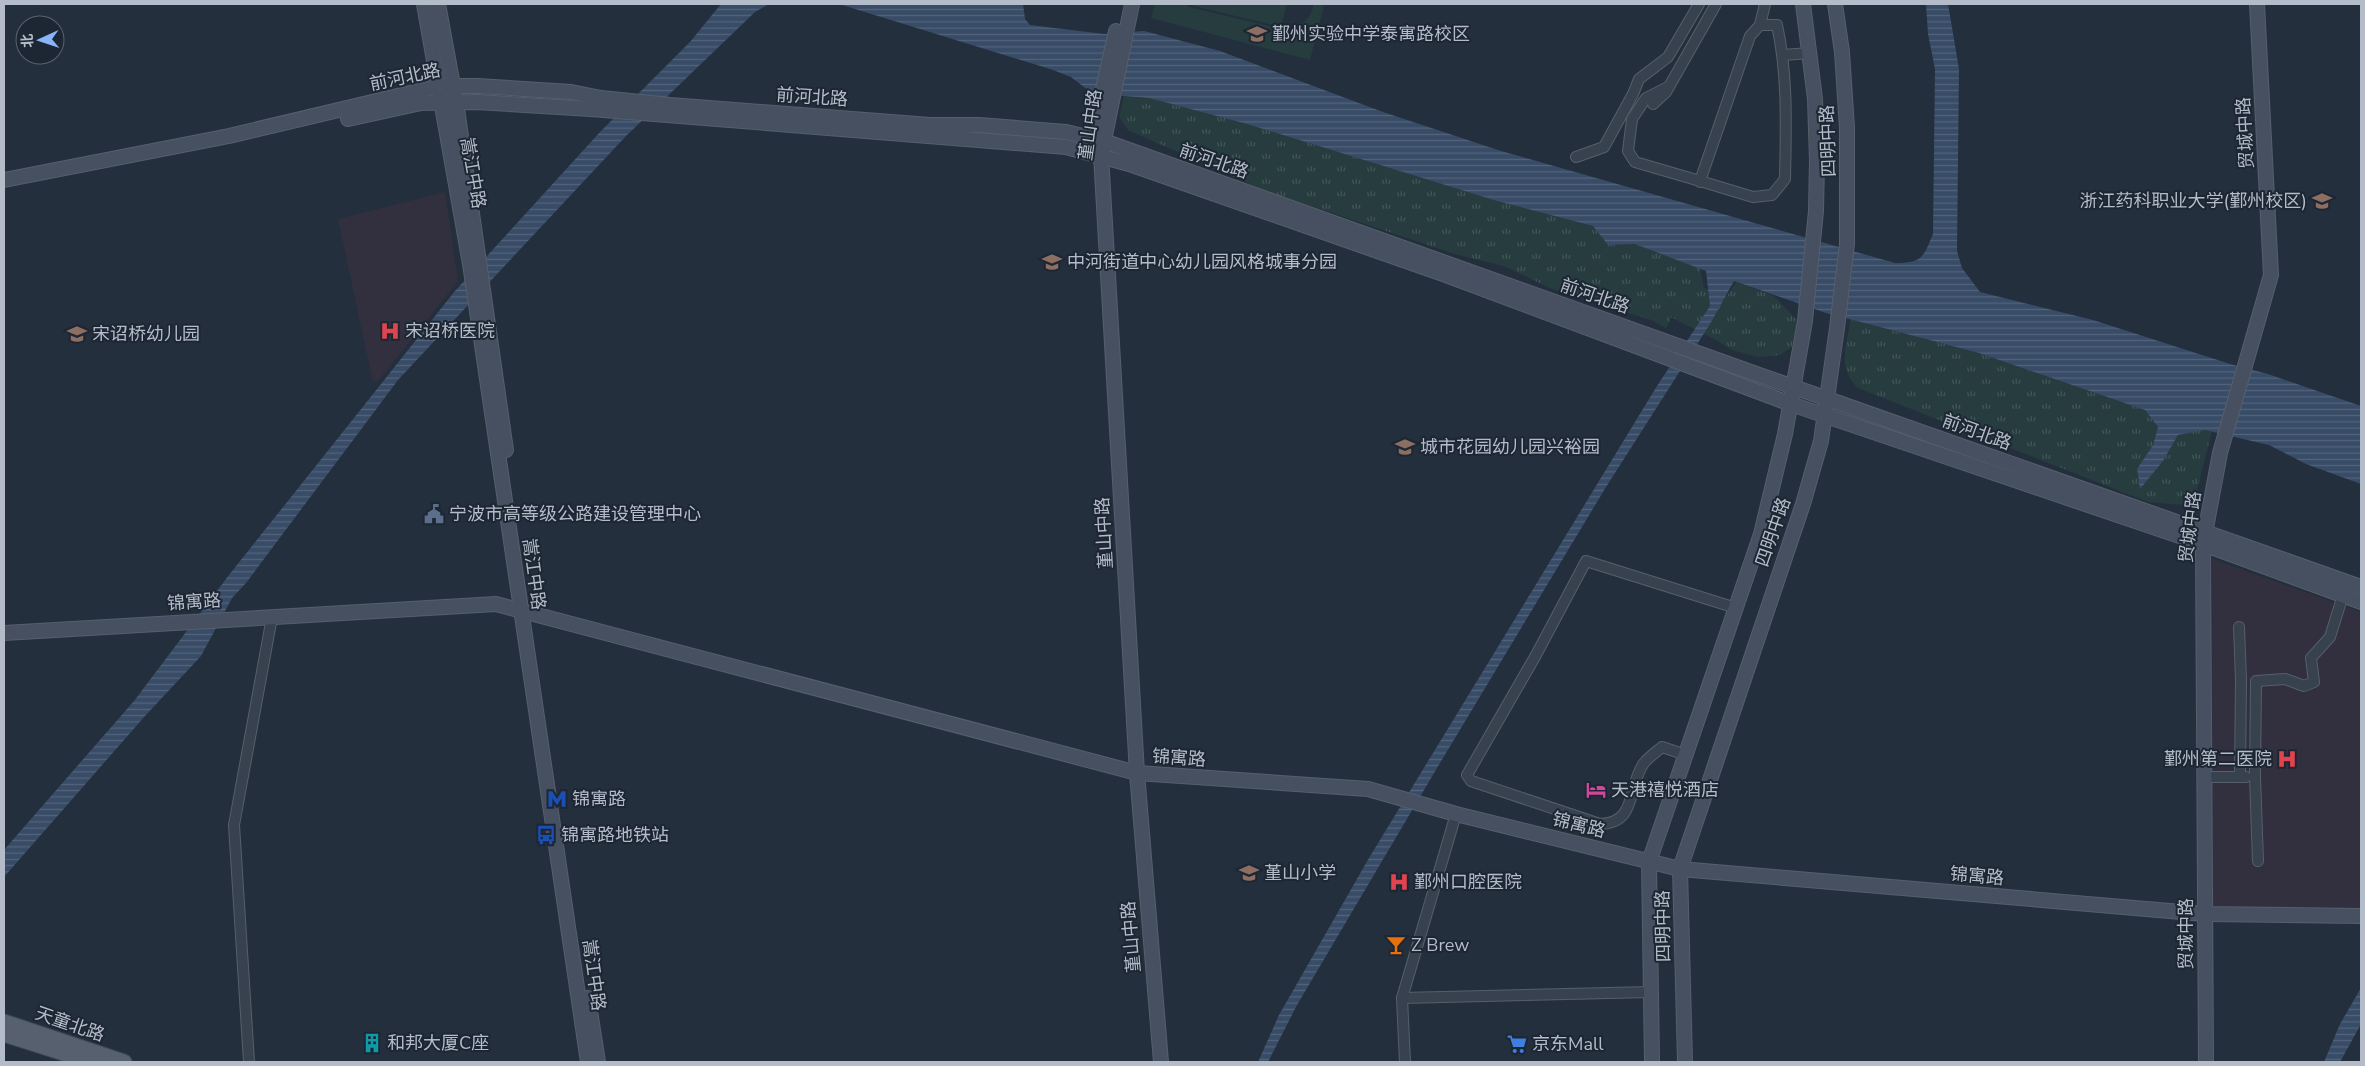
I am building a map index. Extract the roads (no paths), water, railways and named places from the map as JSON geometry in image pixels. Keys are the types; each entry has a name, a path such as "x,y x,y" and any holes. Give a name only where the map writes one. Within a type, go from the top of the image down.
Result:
{"main road":[{"name":"嵩江中路","path":"424,4 446,86 474,262 588,1062"},
{"name":"嵩江中路","path":"438,4 446,86"},
{"name":"堇山中路","path":"1123,4 1123,24"},
{"name":"堇山中路","path":"1132,4 1123,24 1096,147 1137,773 1160,1062"},
{"name":"四明中路","path":"1652,1062 1649,862 1761,534 1790,404 1804,321 1814,236 1817,161 1815,99 1803,4"},
{"name":"四明中路","path":"1685,1062 1680,869 1803,504 1821,441 1847,244 1848,128 1842,52 1835,4"},
{"name":"贸城中路","path":"2206,1062 2204,538 2220,453 2271,274 2257,4"},
{"name":"前河北路","path":"4,180 229,136 446,86 571,92 667,110"},
{"name":"前河北路","path":"4,187 232,145 422,103 449,102 591,109 667,110 1066,147 1096,147 1710,357 2204,538 2361,602"},
{"name":"前河北路","path":"1096,147 1790,404 2204,538 2361,586"},
{"name":"锦寓路","path":"4,632 496,604 1137,773 1368,790 1456,814 1680,869 2205,914 2361,916"},
{"name":"嵩江中路","path":"524,611 598,1062"},
{"name":"天童北路","path":"4,1022 124,1062"},
{"name":"天童北路","path":"4,1034 92,1062"}],"street":[{"path":"1576,157 1604,147 1639,79 1668,57 1699,4"},
{"path":"1653,104 1668,87 1716,4"},
{"path":"1700,181 1750,36 1760,25 1765,4"},
{"path":"1668,87 1646,98 1632,119 1628,151 1635,162 1753,197 1772,195 1785,179 1783,55 1777,25 1760,25"},
{"path":"1783,55 1810,53"},
{"path":"1686,755 1662,747 1644,763 1625,814 1614,823 1600,824 1471,781 1467,774 1536,655 1586,561 1736,608"},
{"path":"2241,680 2285,679 2304,686 2314,682 2311,658 2330,637 2343,595"},
{"path":"249,1062 234,825 272,617"},
{"path":"2239,627 2241,680 2240,777"},
{"path":"2256,681 2254,777 2258,861"},
{"path":"2204,777 2254,777"},
{"path":"1405,1062 1402,998 1456,814"},
{"path":"1402,998 1651,992"}],"water":[{"path":"721,4 769,4 755,12 626,136 398,380 246,583 232,598 201,656 145,716 4,877 4,850 134,701 229,575 455,291 600,132 690,42"},
{"path":"839,4 1023,4 1025,19 1030,25 1104,34 1144,31 1220,51 1383,112 1501,151 1895,263 1904,263 1916,260 1924,254 1933,234 1935,69 1928,34 1926,4 1948,4 1959,69 1957,251 1962,268 1980,292 2093,320 2230,364 2268,374 2361,406 2361,484 2306,464 2269,445 2205,430 2178,435 2163,461 2140,489 2137,469 2153,445 2158,427 2145,410 1979,353 1826,313 1734,281 1710,324 1606,487 1437,768 1297,1005 1268,1062 1258,1062 1279,1015 1369,858 1657,386 1710,306 1706,271 1635,244 1608,245 1593,226 1497,201 1247,124 1149,98 1088,90 1071,77 1053,70"},
{"path":"2361,988 2361,1024 2340,1062 2324,1062 2340,1024"}],"place":[{"name":"鄞州实验中学泰寓路校区","path":"1257,34"},
{"name":"浙江药科职业大学(鄞州校区)","path":"2322,201"},
{"name":"中河街道中心幼儿园风格城事分园","path":"1052,262"},
{"name":"宋诏桥医院","path":"390,331"},
{"name":"宋诏桥幼儿园","path":"77,334"},
{"name":"城市花园幼儿园兴裕园","path":"1405,447"},
{"name":"宁波市高等级公路建设管理中心","path":"434,514"},
{"name":"鄞州第二医院","path":"2287,759"},
{"name":"天港禧悦酒店","path":"1596,790"},
{"name":"锦寓路","path":"557,799"},
{"name":"锦寓路地铁站","path":"546,835"},
{"name":"堇山小学","path":"1249,873"},
{"name":"鄞州口腔医院","path":"1399,882"},
{"name":"Z Brew","path":"1396,945"},
{"name":"和邦大厦C座","path":"372,1043"},
{"name":"京东Mall","path":"1517,1044"}]}
